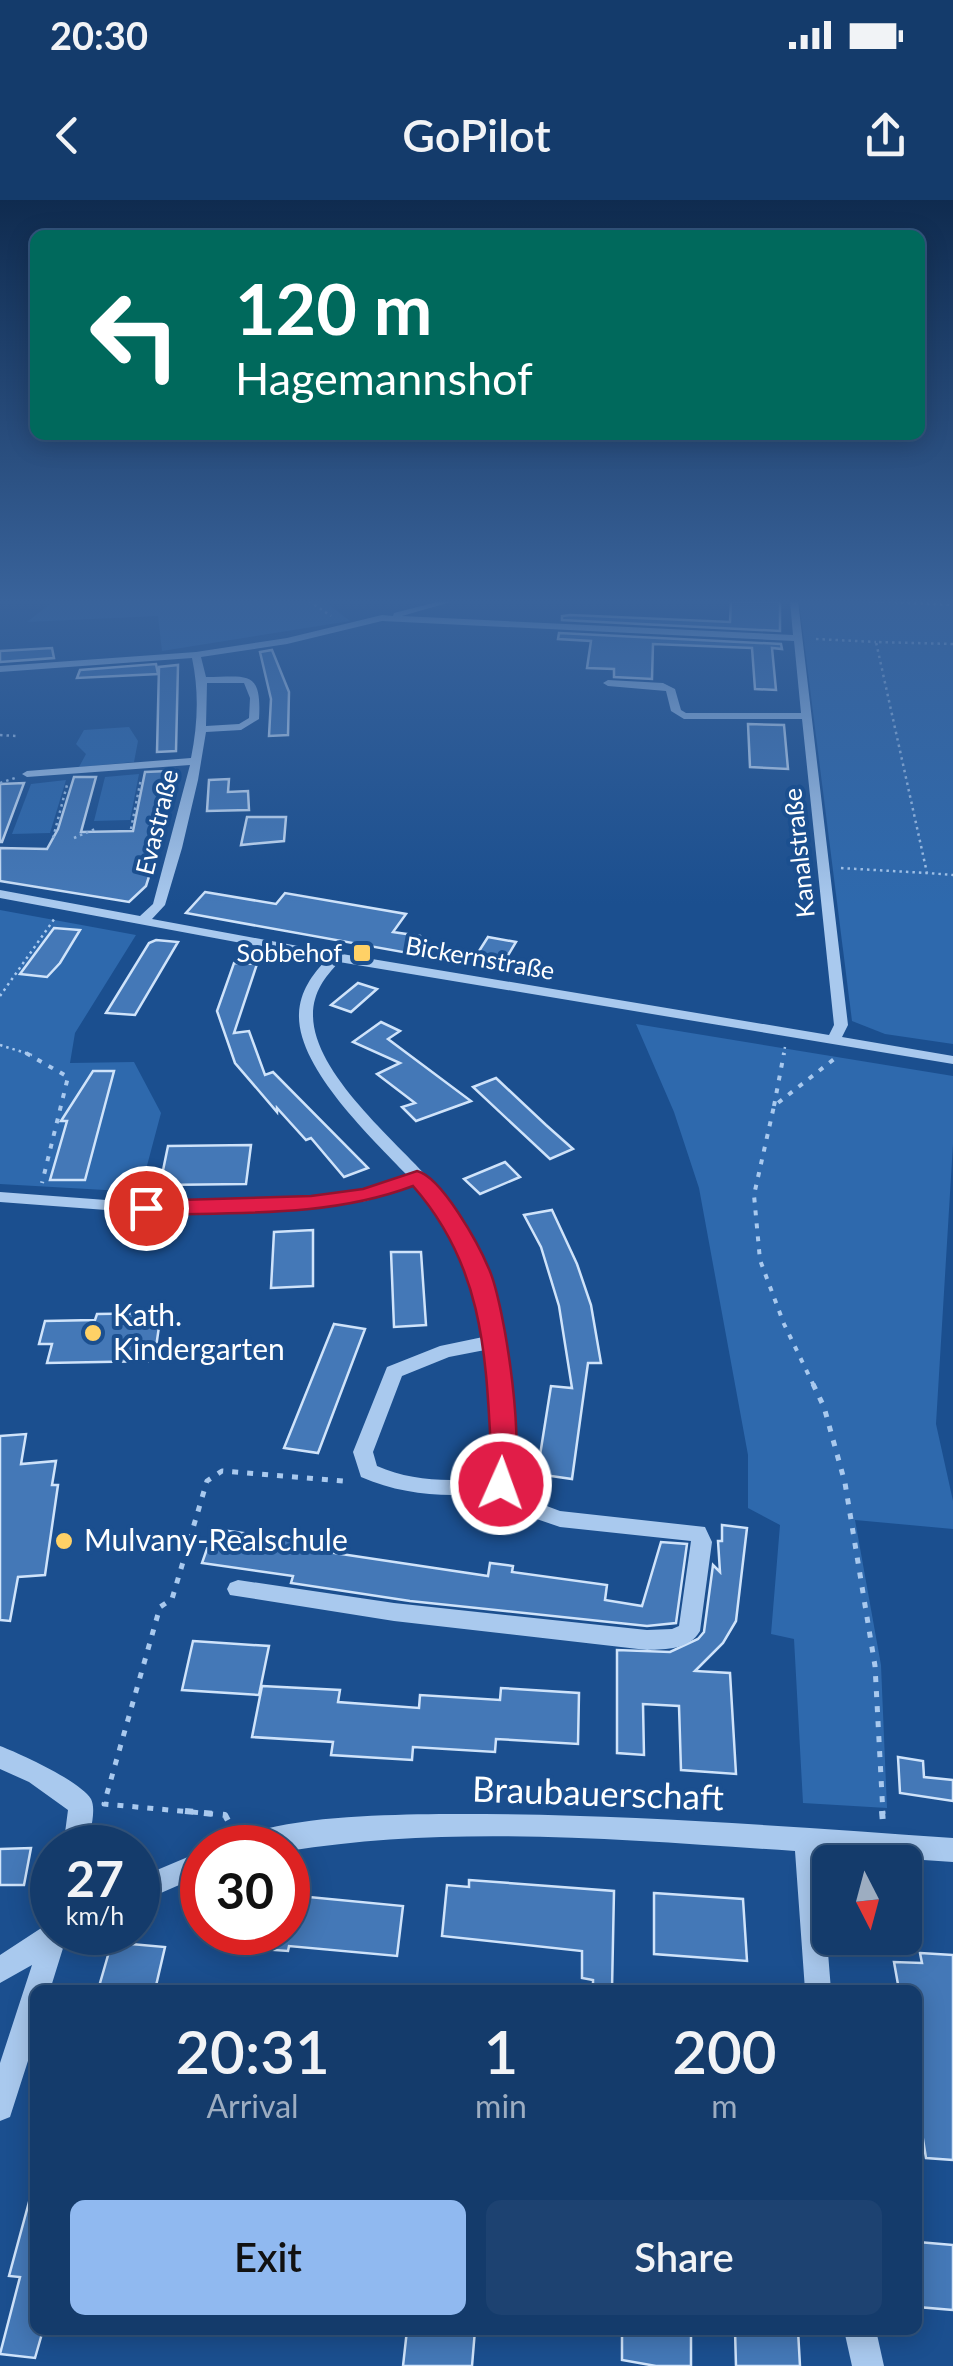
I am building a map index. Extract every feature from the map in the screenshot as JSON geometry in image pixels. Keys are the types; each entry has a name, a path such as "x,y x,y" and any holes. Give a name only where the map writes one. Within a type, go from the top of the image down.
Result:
{"street":[{"name":"Evastraße","path":"144,920 160,905 195,761 200,702"},
{"path":"200,729 248,724 254,718 255,702"},
{"path":"673,702 676,711 684,716 807,716"},
{"name":"Kanalstraße","path":"805,702 840,1025 834,1040"},
{"path":"27,774 195,761"},
{"name":"Bickernstraße","path":"0,894 336,957 953,1060"},
{"path":"336,957 312,986 306,1013 308,1042 334,1082 440,1203 479,1271 494,1342 505,1469 501,1484"},
{"path":"0,1197 146,1208 252,1207 366,1196 417,1177"},
{"path":"238,1589 394,1612 630,1638 674,1639 688,1631 702,1542 698,1532 560,1519 529,1508 501,1484 469,1489 385,1480 368,1471 363,1452 394,1372 446,1351 494,1342"},
{"path":"0,1758 38,1774 81,1804 78,1825"},
{"name":"Braubauerschaft","path":"310,1835 349,1828 444,1824 806,1838 953,1850"},
{"path":"806,1838 818,1985"},
{"path":"4,1963 30,1949"},
{"path":"39,1985 50,1955"},
{"path":"0,2107 30,2012"},
{"path":"861,2335 868,2366"}],"path":[{"path":"889,702 926,873"},
{"path":"0,735 16,736"},
{"path":"130,828 144,765"},
{"path":"53,838 71,772"},
{"path":"74,838 95,829"},
{"path":"824,867 953,875"},
{"path":"0,996 65,905"},
{"path":"788,1033 760,1165 754,1226 760,1260 784,1324 824,1408 845,1483 875,1666 884,1844"},
{"path":"774,1106 854,1044"},
{"path":"0,1045 30,1054 68,1078 38,1200"},
{"path":"230,1825 225,1816 104,1804 160,1607 172,1600 207,1481 222,1471 344,1481 368,1471"}],"shaded area":[{"path":"812,702 953,702 953,1044 885,1034 852,1021"},
{"path":"129,727 138,741 134,762 79,767 86,754 76,744 84,730"},
{"path":"139,774 130,820 94,821 105,777"},
{"path":"66,780 50,833 12,834 31,784"},
{"path":"0,910 136,935 75,1033 70,1063 134,1062 161,1113 140,1192 0,1184"},
{"path":"636,1024 953,1076 953,1144 936,1424 953,1501 953,1529 855,1520 881,1665 887,1808 803,1803 794,1639 771,1634 780,1525 748,1508 748,1455 699,1188 674,1112"}],"building":[{"path":"158,702 177,702 176,751 157,752"},
{"path":"271,702 289,702 288,735 269,736"},
{"path":"748,724 784,725 788,769 750,767"},
{"path":"167,771 145,864 153,864 146,886 129,902 0,881 0,848 47,849 58,829 74,777 96,777 81,832 133,831 145,772"},
{"path":"229,779 228,792 248,791 249,810 207,811 209,780"},
{"path":"24,783 2,842 0,842 0,784"},
{"path":"247,817 286,817 284,841 241,845"},
{"path":"205,892 276,904 285,893 406,914 393,932 420,936 426,945 419,955 186,913"},
{"path":"54,928 80,930 47,977 20,974"},
{"path":"488,937 516,942 501,967 472,962"},
{"path":"178,942 135,1015 106,1013 149,943"},
{"path":"234,963 257,964 234,1033 249,1031 265,1075 273,1072 368,1168 344,1177 311,1138 306,1140 277,1108 277,1112 235,1063 217,1011"},
{"path":"358,983 377,989 351,1012 331,1005"},
{"path":"381,1022 400,1031 388,1039 471,1101 416,1121 402,1107 415,1103 377,1074 400,1063 353,1042"},
{"path":"93,1071 114,1071 85,1180 50,1180 67,1121 61,1121"},
{"path":"496,1078 573,1149 550,1159 473,1087"},
{"path":"251,1145 246,1184 160,1185 168,1146"},
{"path":"505,1162 520,1177 480,1194 464,1179"},
{"path":"552,1210 591,1305 601,1363 588,1363 572,1479 537,1474 551,1386 572,1388 559,1306 541,1247 524,1215"},
{"path":"313,1230 313,1286 271,1288 274,1232"},
{"path":"391,1252 421,1252 426,1325 394,1327"},
{"name":"Kath. Kindergarten","path":"161,1313 154,1361 47,1363 52,1344 39,1344 45,1321 95,1320 97,1314"},
{"path":"334,1324 365,1329 318,1453 284,1448"},
{"path":"26,1434 21,1464 56,1461 52,1485 58,1485 45,1575 18,1577 10,1621 0,1620 0,1436"},
{"path":"722,1525 747,1528 736,1621 723,1643 695,1671 730,1673 736,1774 681,1770 679,1706 643,1704 644,1755 617,1753 617,1650 670,1652 704,1632 713,1565 720,1572 718,1541 722,1541"},
{"path":"214,1529 303,1541 301,1548 488,1576 490,1563 513,1566 512,1572 607,1585 605,1600 642,1606 661,1542 687,1544 676,1623 647,1626 410,1601 291,1583 293,1576 202,1563"},
{"path":"193,1641 269,1646 259,1695 182,1690"},
{"path":"262,1686 340,1690 338,1702 419,1708 420,1695 500,1700 501,1688 579,1693 578,1744 496,1739 495,1752 413,1747 412,1760 331,1755 333,1742 252,1737"},
{"path":"898,1757 923,1761 924,1777 953,1780 953,1801 900,1793"},
{"path":"30,1848 24,1885 0,1885 0,1849"},
{"path":"469,1880 614,1891 612,1985 593,1985 593,1980 582,1978 582,1951 442,1936 447,1885 469,1887"},
{"path":"654,1893 743,1899 747,1961 654,1954"},
{"path":"310,1897 403,1906 397,1956 310,1948"},
{"path":"160,1947 165,1947 156,1985 99,1985 108,1955 160,1955"},
{"path":"922,1953 953,1955 953,2160 926,2158 922,2133 922,1985 898,1985 894,1962 922,1963"},
{"path":"30,2202 30,2335 42,2335 35,2358 0,2354 20,2277 9,2276"},
{"path":"922,2242 953,2245 953,2310 922,2307"},
{"path":"406,2335 475,2335 472,2366 403,2366"},
{"path":"622,2335 691,2335 691,2366 656,2366 622,2360"},
{"path":"735,2335 798,2335 800,2366 736,2366"}],"place":[{"name":"Sobbehof","path":"362,953"},
{"name":"Kath. Kindergarten","path":"93,1333"},
{"name":"Mulvany-Realschule","path":"64,1541"}],"route":[{"path":"146,1208 311,1203 366,1196 417,1177 440,1203 479,1271 498,1362 505,1469 501,1484"}]}
